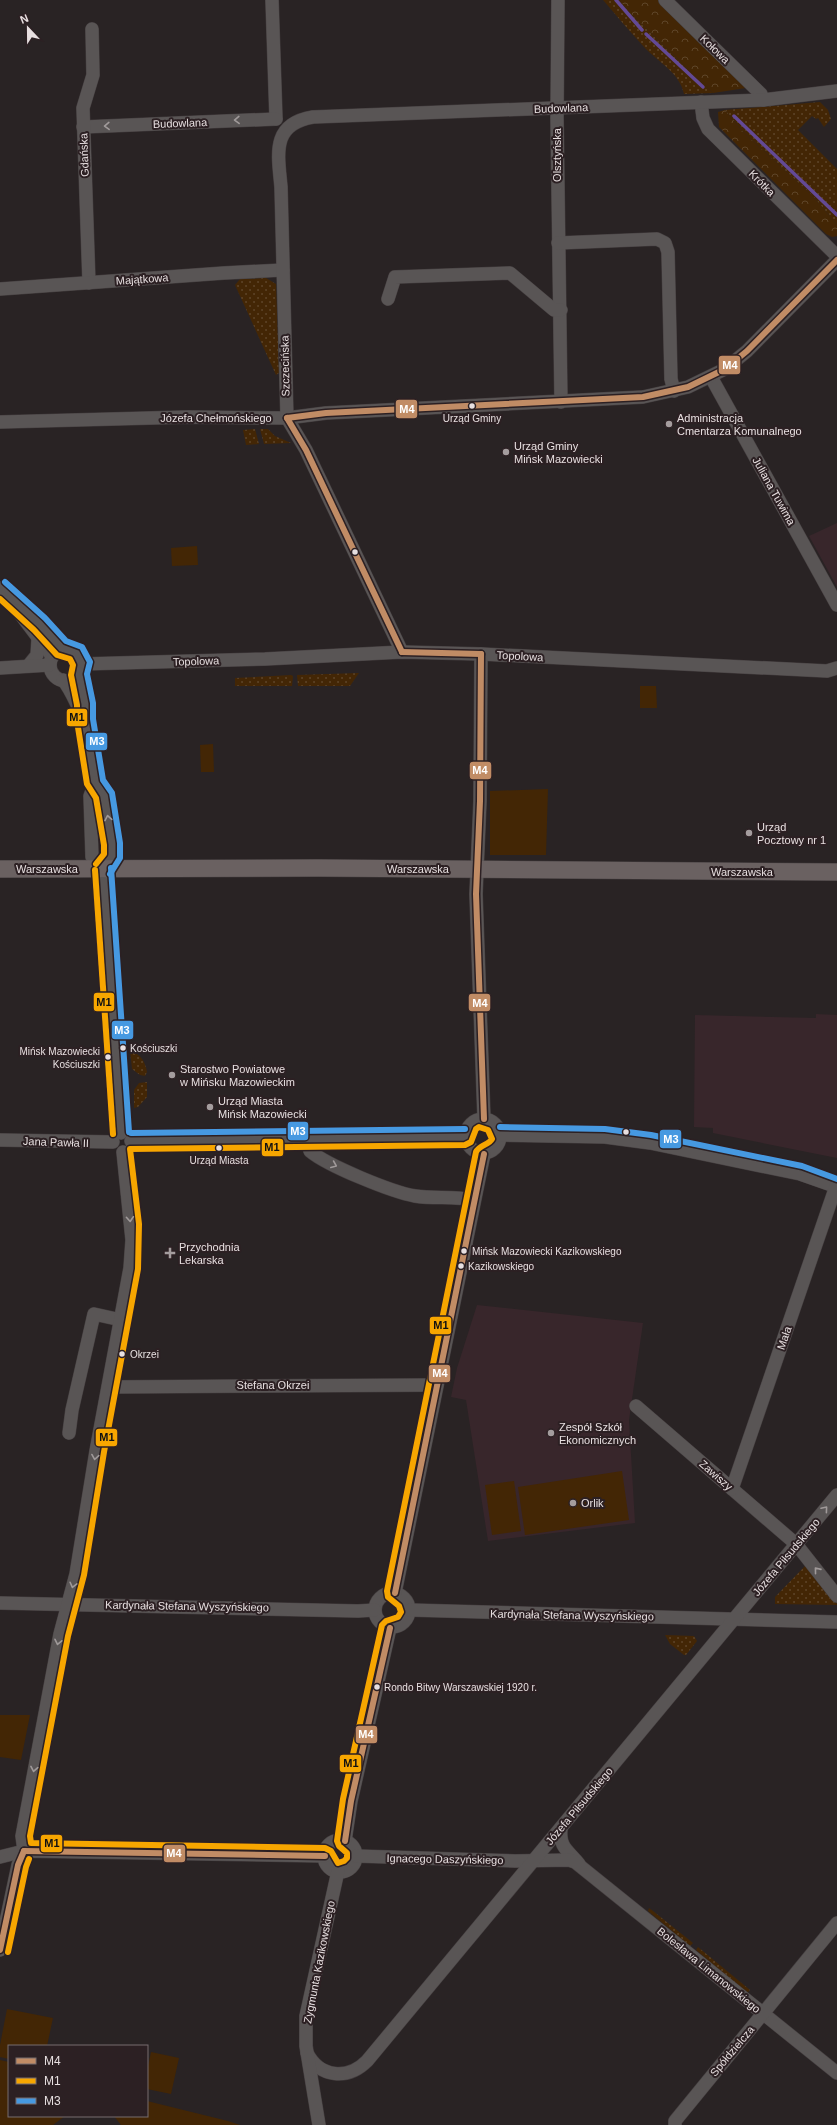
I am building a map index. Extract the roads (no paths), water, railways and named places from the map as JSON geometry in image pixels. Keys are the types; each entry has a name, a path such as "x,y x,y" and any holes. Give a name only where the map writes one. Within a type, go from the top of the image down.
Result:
{"main road":[{"name":"Warszawska","path":"0,869 476,869 837,872"}],"street":[{"path":"272,0 276,119 288,128"},
{"name":"Olsztyńska","path":"558,0 558,243 561,310 561,402"},
{"name":"Kołowa","path":"665,0 761,94 763,100"},
{"name":"Gdańska","path":"89,283 83,108 93,75 92,29"},
{"name":"Budowlana","path":"288,128 298,121 313,117 763,100 837,91"},
{"name":"Krótka","path":"701,102 703,118 708,128 837,256"},
{"name":"Budowlana","path":"83,127 276,119"},
{"name":"Szczecińska","path":"288,128 280,142 278,158 287,418 308,454 402,652"},
{"path":"558,243 657,239 665,243 668,252 671,379 674,391"},
{"name":"Józefa Chełmońskiego","path":"0,422 188,417 287,418 326,413 643,397 674,391 711,377 733,363 747,351 837,260"},
{"name":"Majątkowa","path":"0,289 283,270"},
{"path":"388,299 395,277 510,273 554,310 561,310"},
{"name":"Juliana Tuwima","path":"711,377 837,605"},
{"path":"3,591 38,639 55,657"},
{"path":"3,591 40,624 55,657 54,675 63,680 72,692 76,707 85,720"},
{"path":"28,666 37,655 38,639"},
{"path":"0,668 28,666 55,657 67,649 76,653 80,669 85,704 85,720 95,782 104,795 112,844 112,856 103,869"},
{"name":"Topolowa","path":"80,669 402,652 480,654 827,671 837,668"},
{"path":"480,654 480,801 476,869 484,1119"},
{"path":"63,680 72,679 80,669"},
{"path":"0,1950 18,1865 24,1851 22,1836 24,1823 51,1679 76,1574 132,1256 128,1188 123,1152 128,1150 122,1139 103,869 92,857 90,796 95,782"},
{"path":"484,1119 496,1125 500,1135 500,1140 494,1150 484,1154 474,1151 469,1147 465,1137 466,1132 472,1123 484,1119"},
{"path":"500,1135 598,1137 650,1143 800,1174 837,1186"},
{"name":"Jana Pawła II","path":"0,1140 307,1140 465,1137"},
{"path":"307,1140 310,1151 325,1161 394,1190 425,1197 473,1200"},
{"path":"395,1593 473,1200 484,1154"},
{"name":"Mała","path":"732,1489 837,1186"},
{"path":"69,1433 72,1410 94,1314 121,1320"},
{"name":"Stefana Okrzei","path":"108,1387 437,1385"},
{"name":"Zawiszy","path":"636,1406 796,1544 837,1596"},
{"name":"Józefa Piłsudskiego","path":"307,2053 319,2067 335,2074 348,2074 362,2067 837,1495"},
{"path":"395,1593 406,1600 410,1610 406,1621 396,1628 390,1628 380,1623 377,1619 375,1610 376,1603 383,1596 395,1593"},
{"name":"Kardynała Stefana Wyszyńskiego","path":"0,1603 358,1611 375,1610"},
{"name":"Kardynała Stefana Wyszyńskiego","path":"410,1610 837,1622"},
{"path":"345,1841 351,1801 390,1628"},
{"name":"Bolesława Limanowskiego","path":"561,1828 560,1839 563,1846 580,1866"},
{"path":"345,1841 353,1846 356,1856 353,1866 349,1869 338,1871 327,1865 325,1856 331,1843 345,1841"},
{"path":"0,1856 24,1851 325,1856"},
{"name":"Ignacego Daszyńskiego","path":"356,1856 533,1861"},
{"name":"Bolesława Limanowskiego","path":"533,1861 569,1860 580,1866 837,2073"},
{"name":"Zygmunta Kazikowskiego","path":"319,2125 307,2053 306,2016 338,1871"},
{"name":"Spółdzielcza","path":"675,2125 674,2121 837,1923"}],"waterway":[{"path":"616,0 642,30"},
{"path":"646,34 703,87"},
{"path":"734,116 837,215"}],"place":[{"name":"Urząd Gminy","path":"472,406"},
{"name":"Administracja Cmentarza Komunalnego","path":"669,424"},
{"name":"Urząd Gminy Mińsk Mazowiecki","path":"506,452"},
{"name":"Urząd Pocztowy nr 1","path":"749,833"},
{"name":"Kościuszki","path":"123,1048"},
{"name":"Mińsk Mazowiecki Kościuszki","path":"108,1057"},
{"name":"Starostwo Powiatowe w Mińsku Mazowieckim","path":"172,1075"},
{"name":"Urząd Miasta Mińsk Mazowiecki","path":"210,1107"},
{"name":"Urząd Miasta","path":"219,1148"},
{"name":"Mińsk Mazowiecki Kazikowskiego","path":"464,1251"},
{"name":"Przychodnia Lekarska","path":"170,1253"},
{"name":"Kazikowskiego","path":"461,1266"},
{"name":"Okrzei","path":"122,1354"},
{"name":"Zespół Szkół Ekonomicznych","path":"551,1433"},
{"name":"Orlik","path":"573,1503"},
{"name":"Rondo Bitwy Warszawskiej 1920 r.","path":"377,1687"}]}
